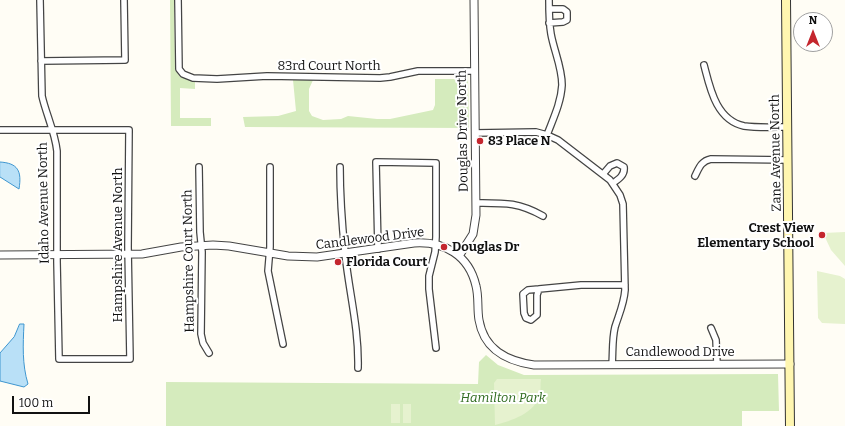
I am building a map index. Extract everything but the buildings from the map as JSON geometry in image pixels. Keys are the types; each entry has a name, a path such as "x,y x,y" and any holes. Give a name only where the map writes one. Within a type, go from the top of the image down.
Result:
{"main road":[{"name":"Zane Avenue North","path":"786,0 790,426"}],"street":[{"name":"Idaho Avenue North","path":"40,0 42,96 57,151 59,359"},
{"path":"41,61 125,60 124,0"},
{"name":"83rd Court North","path":"178,0 178,64 179,69 183,74 193,78 216,79 267,76 380,78 418,71 475,71"},
{"name":"Douglas Drive North","path":"459,256 473,234 476,215 474,0"},
{"path":"547,135 557,109 562,85 561,73 549,23 549,0"},
{"path":"549,9 563,9 568,15 567,20 563,22 549,23"},
{"path":"704,65 709,86 717,105 728,118 750,127 788,127"},
{"path":"0,130 52,130"},
{"name":"Hampshire Avenue North","path":"52,130 129,130 130,359 59,359"},
{"path":"475,133 524,132 547,135 569,147 604,173 613,183 620,195 622,204 625,285 624,300 613,337 612,364"},
{"path":"695,176 704,161 711,159 788,160"},
{"path":"378,249 376,162 436,163 435,244 429,276 429,289 436,348"},
{"path":"604,173 617,162 624,167 625,171 623,175 613,183"},
{"name":"Hampshire Court North","path":"199,167 202,252 201,334 203,343 209,353"},
{"path":"270,167 270,254 268,271 283,344"},
{"path":"340,167 340,198 345,254 358,340 358,368"},
{"path":"476,203 506,203 518,205 542,216"},
{"name":"Candlewood Drive","path":"0,255 152,253 181,247 201,245 229,246 270,254 303,258 345,254 424,242 435,244 452,251 459,256 469,268 474,277 477,292 479,322 482,332 488,341 501,354 514,361 534,365 790,364"},
{"path":"539,289 537,295 537,314 531,320 526,318 524,313 523,294 528,290 581,285 625,285"},
{"path":"711,328 716,340 717,364"}],"green space":[{"path":"170,0 174,0 175,69 180,77 195,81 195,89 180,88 180,118 211,118 211,126 171,126"},
{"path":"457,74 468,75 469,128 245,127 243,117 278,116 296,111 293,80 313,80 309,89 309,111 312,116 323,120 341,119 348,116 390,119 433,110 435,105 435,79 457,79"},
{"path":"845,232 845,266 831,250 823,233"},
{"path":"817,271 840,276 845,279 845,324 822,323 818,318"},
{"name":"Hamilton Park","path":"486,355 498,365 524,375 778,374 779,411 742,411 742,426 166,426 166,382 478,384 479,362"},
{"path":"497,379 541,379 538,401 522,415 495,425 494,383"},
{"path":"391,404 400,404 400,423 391,423"},
{"path":"403,404 411,404 411,423 403,423"}],"water":[{"path":"0,162 15,166 20,177 19,189 0,177"},
{"path":"20,324 24,324 24,362 28,384 24,387 0,381 0,353 14,337"}],"place":[{"name":"83 Place N","path":"480,141"},
{"name":"Crest View Elementary School","path":"822,235"},
{"name":"Douglas Dr","path":"444,247"},
{"name":"Florida Court","path":"338,262"}]}
